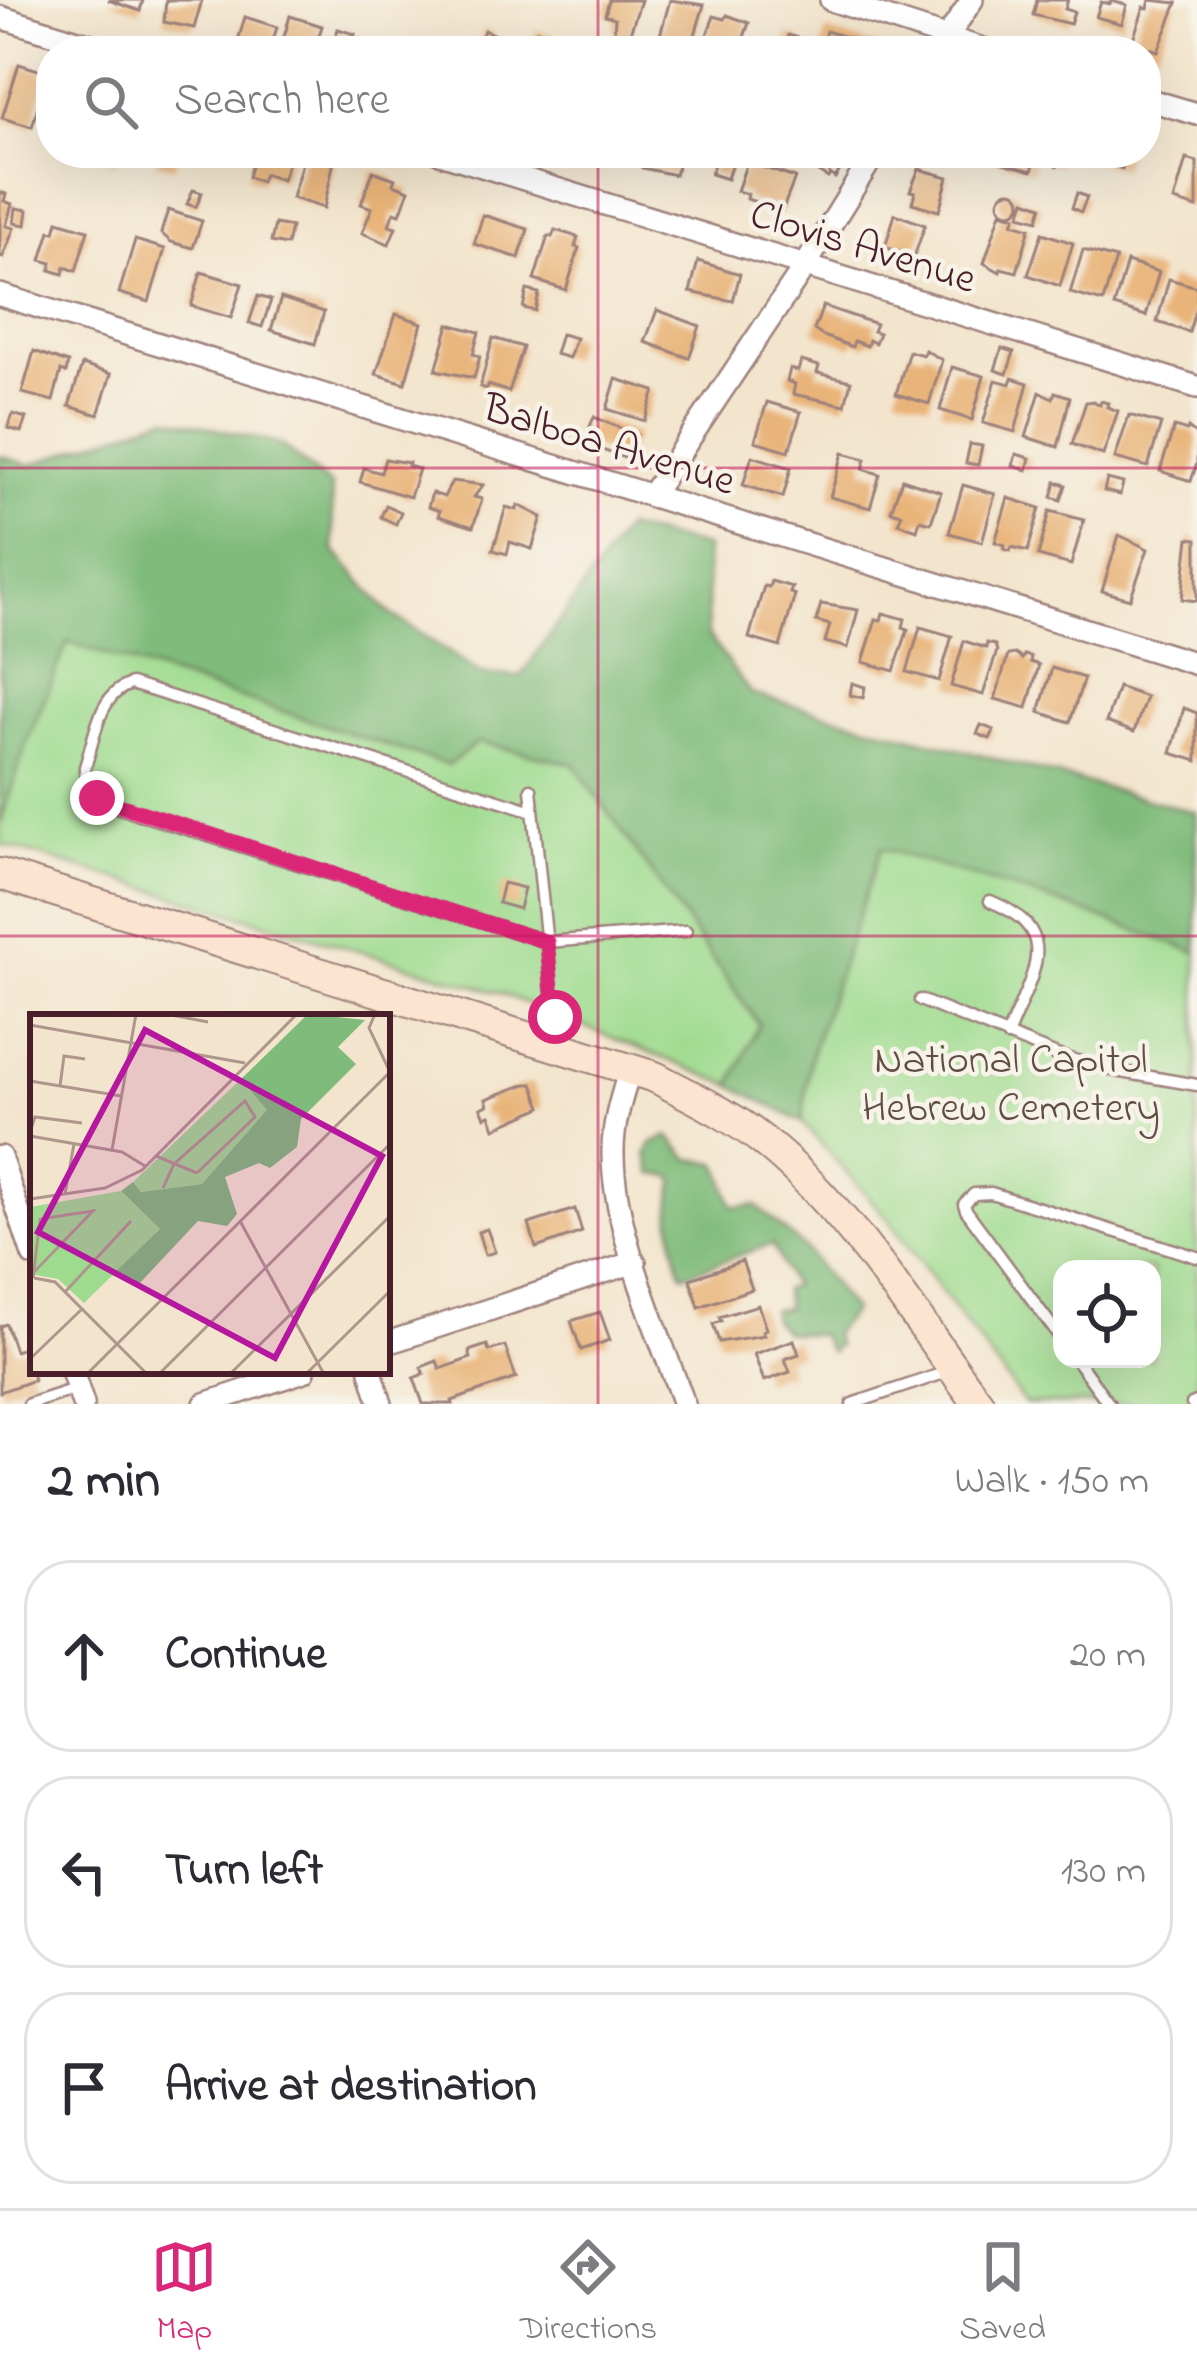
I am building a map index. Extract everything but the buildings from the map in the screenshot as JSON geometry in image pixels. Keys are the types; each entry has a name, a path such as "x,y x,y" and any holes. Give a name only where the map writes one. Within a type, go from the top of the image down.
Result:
{"main road":[{"path":"0,874 643,1073 741,1125 799,1172 852,1233 979,1404"}],"street":[{"path":"831,0 920,36"},
{"path":"948,36 972,0"},
{"path":"0,17 61,36"},
{"path":"1161,103 1197,114"},
{"name":"Clovis Avenue","path":"488,168 1197,387"},
{"path":"651,496 866,168"},
{"name":"Balboa Avenue","path":"0,295 1197,664"},
{"path":"643,1073 618,1110 613,1164 635,1262 684,1404"},
{"path":"0,1157 30,1246"},
{"path":"390,1342 635,1262"},
{"path":"205,1404 295,1374"},
{"path":"371,1374 382,1404"}],"lane":[{"path":"533,811 131,684 118,688 106,701 85,767 90,788 107,804 547,942 686,931"},
{"path":"531,789 557,1046"},
{"path":"990,902 1016,912 1036,933 1037,951 1007,1036"},
{"path":"920,1000 1093,1066 1197,1084"},
{"path":"1053,1328 966,1210 964,1204 974,1194 991,1193 1197,1257"},
{"path":"1083,1368 1109,1404"},
{"path":"852,1404 953,1370"},
{"path":"29,1404 78,1388"}],"green space":[{"path":"166,417 280,444 331,486 334,550 388,612 481,674 520,677 625,528 706,547 708,636 751,694 1195,812 1197,952 881,848 811,1054 802,1122 731,1085 759,1024 574,764 478,742 448,765 68,642 0,823 0,456 30,465"},
{"path":"67,642 448,765 478,742 574,764 759,1025 731,1085 500,993 0,844 15,769"},
{"name":"National Capitol Hebrew Cemetery","path":"880,847 1197,952 1197,1404 1025,1404 887,1218 802,1122 811,1054"},
{"path":"669,1136 690,1159 717,1163 734,1207 756,1205 806,1250 853,1311 833,1333 837,1345 830,1352 820,1335 785,1332 773,1320 772,1310 787,1308 783,1290 792,1286 772,1244 683,1275 672,1228 676,1182 671,1176 653,1174 647,1154 652,1144"}],"route":[{"path":"97,798 547,942 555,1017"}]}
